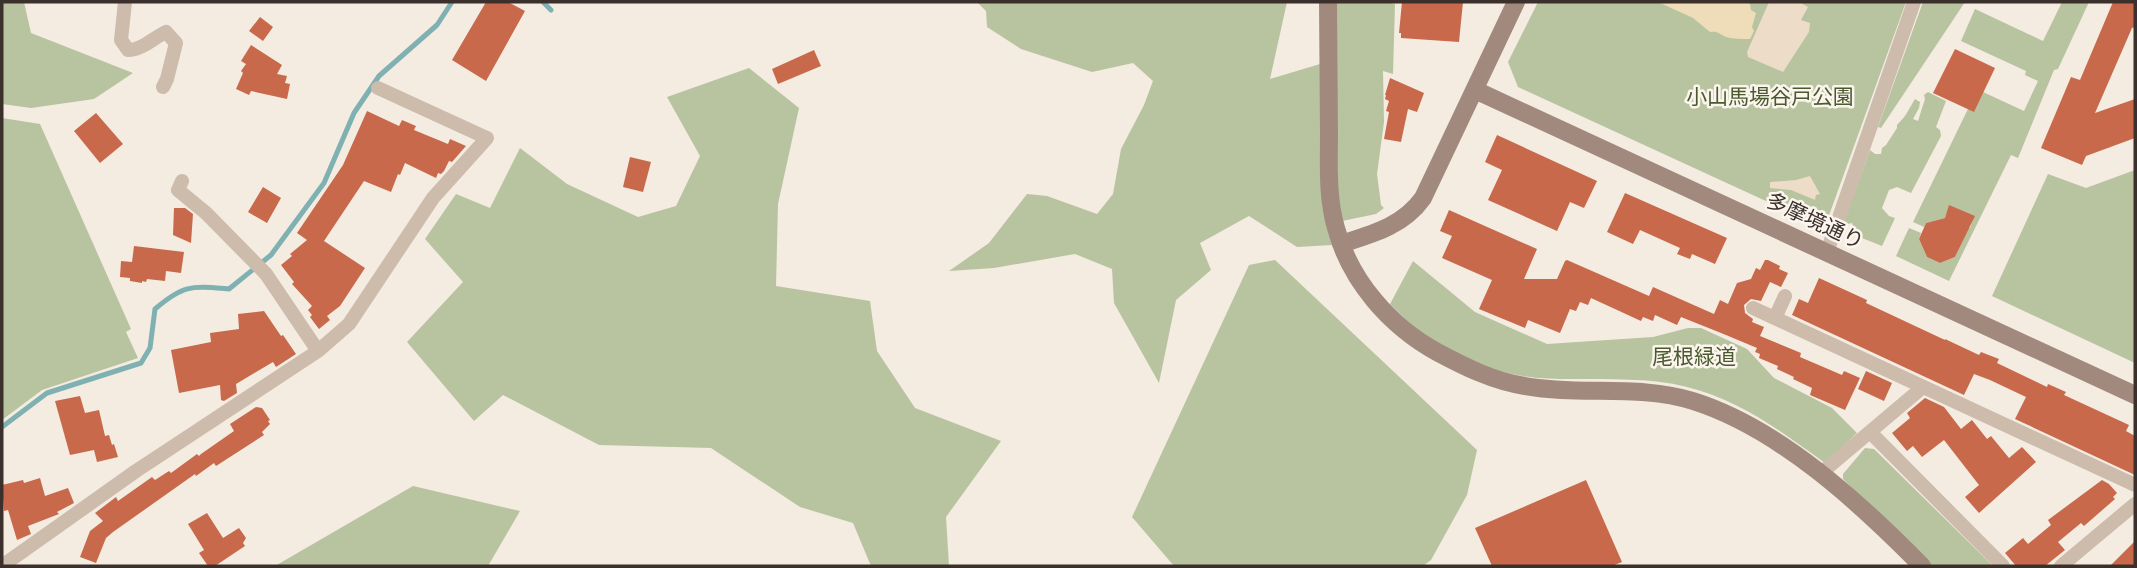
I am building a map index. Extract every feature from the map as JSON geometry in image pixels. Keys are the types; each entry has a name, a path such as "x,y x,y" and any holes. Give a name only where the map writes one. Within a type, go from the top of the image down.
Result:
{"street":[{"path":"124,2 121,40 128,50 137,50 166,32 176,43 163,87"},
{"path":"1328,2 1330,189 1335,227 1352,267 1395,323 1420,342 1491,378 1527,387 1643,392 1688,399 1733,416 1820,474 1888,532 1922,566"},
{"path":"1341,244 1396,224 1415,210 1429,186 1516,2"},
{"path":"1827,252 1914,2"},
{"path":"3,566 136,471 318,351 349,324 433,198 487,138 378,88"},
{"name":"多摩境通り","path":"1475,90 2135,395"},
{"path":"182,181 178,190 206,213 266,274 318,351"},
{"path":"1775,317 1785,296"},
{"path":"1753,308 2135,485"},
{"path":"1820,474 1923,387"},
{"path":"1870,432 2004,566"},
{"path":"2061,566 2135,504"}],"green space":[{"path":"2,2 24,2 31,33 133,73 94,99 31,108 2,104"},
{"path":"977,2 1287,2 1270,79 1320,64 1321,188 1323,211 1332,245 1297,247 1249,216 1200,243 1211,270 1176,300 1159,383 1114,303 1112,269 1075,254 994,268 949,271 989,243 1027,194 1047,196 1097,214 1113,194 1121,149 1153,81 1133,63 1092,72 1021,49 987,27 986,11"},
{"path":"1336,2 1395,4 1393,74 1383,71 1384,122 1377,174 1381,205 1384,208 1376,214 1342,221 1338,192"},
{"name":"小山馬場谷戸公園","path":"1538,2 1906,2 1827,221 1820,226 1518,87 1508,62"},
{"path":"1923,2 1965,2 1881,128 1878,127"},
{"path":"2062,2 2089,2 2058,69 2054,70 2018,158 2011,155 1949,281 1896,256 1909,228 1921,233 1919,239 1927,257 1940,263 1955,257 1963,240 1958,224 1970,228 1974,216 1950,206 1945,218 1926,223 1924,227 1913,222 1968,109 1983,92 2024,111 2038,81 2025,75 2026,71 1961,41 1975,9 2043,41"},
{"path":"749,68 799,108 778,204 776,286 870,301 877,351 915,408 1001,441 946,517 949,566 871,566 853,523 800,507 711,448 599,445 503,395 474,421 407,342 463,282 425,239 456,194 490,208 520,148 567,184 638,217 676,206 700,156 667,97"},
{"path":"1928,92 1946,101 1936,127 1941,136 1911,193 1897,187 1889,190 1882,208 1895,218 1882,246 1857,236 1852,223 1843,225 1870,150 1881,154 1882,148 1915,99 1920,102 1913,119 1918,121 1924,95"},
{"path":"2,118 40,124 131,329 126,332 138,358 42,390 2,420"},
{"path":"2135,170 2135,363 1992,296 2048,174 2086,188"},
{"path":"1275,260 1477,450 1467,495 1431,560 1423,566 1174,566 1132,517 1249,265"},
{"name":"尾根緑道","path":"1413,261 1475,312 1547,344 1653,337 1688,328 1701,328 1747,349 1774,378 1832,408 1857,433 1825,463 1743,409 1687,387 1644,380 1531,377 1476,363 1429,337 1390,304"},
{"path":"1865,448 1874,449 1993,566 1929,566 1843,479 1843,474"},
{"path":"413,486 520,511 488,566 275,566"}],"sand":[{"path":"1658,2 1746,2 1756,13 1752,27 1754,31 1750,39 1726,37 1710,32 1693,18"}],"shaded area":[{"path":"1769,2 1799,2 1808,7 1801,20 1810,23 1809,32 1783,72 1748,57 1747,52"},
{"path":"1810,176 1820,194 1816,195 1815,200 1791,190 1770,188 1770,182"}],"building":[{"path":"486,2 508,2 525,11 486,81 452,60"},
{"path":"1402,2 1463,2 1459,42 1401,38 1399,33"},
{"path":"2113,2 2135,2 2135,27 2132,28 2095,113 2135,99 2135,138 2086,156 2082,165 2041,148 2071,77 2080,80"},
{"path":"260,17 273,27 263,41 249,31"},
{"path":"251,45 282,65 277,74 287,76 285,83 290,84 287,99 251,91 249,95 236,89 246,64 241,61"},
{"path":"1955,49 1995,68 1974,112 1933,93"},
{"path":"814,50 821,66 778,84 772,69"},
{"path":"1390,78 1424,93 1417,112 1408,109 1401,142 1384,139 1389,112 1386,111 1389,101 1385,99 1385,95"},
{"path":"367,111 399,126 402,120 416,126 414,130 448,144 450,139 466,146 452,162 449,161 444,171 438,173 436,178 405,163 391,192 364,181 324,241 365,268 340,306 327,316 330,320 319,329 310,317 312,315 308,310 312,306 292,284 294,282 281,265 307,240 297,233 343,165"},
{"path":"96,113 123,144 100,163 74,131"},
{"path":"1497,135 1597,181 1584,208 1570,202 1557,231 1488,200 1502,170 1485,162"},
{"path":"630,157 651,162 643,192 623,187"},
{"path":"263,187 281,198 267,223 248,212"},
{"path":"1625,193 1727,238 1715,264 1692,254 1690,259 1677,254 1680,248 1640,230 1633,244 1607,232"},
{"path":"1949,205 1975,216 1955,257 1940,263 1927,257 1919,239 1926,223 1945,218"},
{"path":"174,208 185,208 193,214 191,243 173,235"},
{"path":"1449,210 1537,249 1524,279 1557,279 1567,260 1649,296 1653,287 1714,314 1720,300 1728,304 1737,283 1751,279 1756,268 1760,270 1765,260 1768,260 1788,273 1781,287 1770,282 1761,301 1751,299 1744,305 1745,313 1753,319 1752,322 1764,327 1760,336 1801,353 1800,357 1842,375 1844,371 1860,378 1845,410 1810,395 1812,388 1777,369 1778,366 1759,358 1760,354 1755,352 1757,348 1681,317 1677,325 1655,315 1653,321 1643,317 1641,321 1591,298 1588,305 1580,302 1576,311 1570,309 1560,333 1528,320 1525,328 1479,309 1492,280 1442,258 1452,236 1440,231"},
{"path":"134,246 184,252 181,273 166,271 165,281 147,279 142,283 120,277 121,261 132,262"},
{"path":"1819,278 1945,340 1979,355 1981,352 1999,359 1997,363 2047,387 2048,384 2066,392 2064,395 2129,425 2126,431 2135,436 2135,475 2015,419 2026,397 1990,380 1974,374 1964,395 1792,315 1799,299 1808,303"},
{"path":"264,311 296,354 276,367 273,362 236,384 237,393 224,401 221,400 220,385 179,393 171,350 211,342 210,333 239,329 238,314"},
{"path":"1866,371 1892,383 1884,401 1858,389"},
{"path":"80,396 85,413 99,410 105,436 109,435 118,457 97,462 94,450 70,455 55,401"},
{"path":"1925,398 1944,407 1961,429 1972,420 1987,439 1991,436 2009,458 2022,447 2036,462 1979,513 1965,497 1979,485 1944,440 1922,457 1913,446 1907,451 1892,433 1910,418 1907,413"},
{"path":"256,407 262,408 270,420 270,424 262,432 264,435 216,466 214,463 196,476 195,474 113,532 106,538 96,563 80,557 90,531 103,521 95,513 116,497 118,501 152,477 155,480 169,471 171,473 197,454 199,456 234,431 230,424"},
{"path":"40,478 45,496 68,488 74,503 57,512 59,514 28,526 31,534 17,540 8,510 4,511 2,485"},
{"path":"1586,480 1622,562 1612,566 1492,566 1475,528"},
{"path":"2102,480 2117,493 2113,497 2115,499 2084,526 2081,523 2058,542 2065,550 2045,566 2016,566 2005,553 2023,538 2028,544 2051,525 2048,520"},
{"path":"207,513 223,538 239,528 246,538 243,543 245,546 215,566 208,566 199,553 204,550 188,524"},
{"path":"2135,541 2135,566 2110,566"}],"waterway":[{"path":"2,427 47,393 141,363 150,348 155,309 189,288 229,289 271,255 324,183 354,113 379,76 437,25 452,2"},
{"path":"543,2 551,10"}]}
